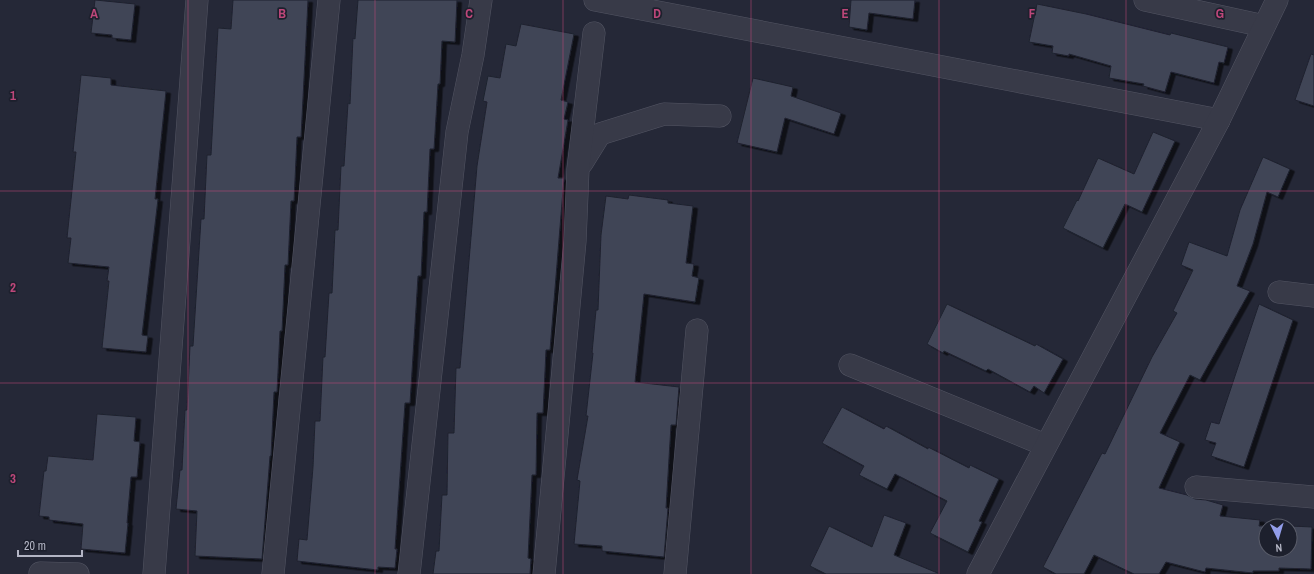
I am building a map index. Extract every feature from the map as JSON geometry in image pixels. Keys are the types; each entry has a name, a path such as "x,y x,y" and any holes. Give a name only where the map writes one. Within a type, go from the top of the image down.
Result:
{"street":[{"path":"154,574 197,0"},
{"path":"273,574 329,0"},
{"path":"409,574 457,132 473,55 481,0"},
{"path":"595,0 630,3 917,62 1219,120"},
{"path":"1145,0 1264,26"},
{"path":"978,574 1045,445 1219,120 1277,0"},
{"path":"544,574 575,241 578,169 594,33"},
{"path":"578,169 600,134 664,114 720,116"},
{"path":"1279,292 1314,296"},
{"path":"675,574 697,330"},
{"path":"850,365 1045,445"},
{"path":"1196,487 1314,497"},
{"path":"40,573 78,574"}],"building":[{"path":"95,0 135,4 131,40 112,38 112,35 91,33"},
{"path":"233,0 308,0 301,137 297,137 294,201 291,201 288,265 285,265 282,331 280,331 277,392 274,392 271,456 262,559 195,556 197,511 176,509 180,470 182,470 190,346 193,346 201,219 204,219 207,155 211,155 218,28 231,29"},
{"path":"358,0 457,0 455,42 442,41 434,149 430,149 427,212 424,212 421,276 418,276 410,403 405,403 395,568 378,567 378,570 297,561 299,539 307,540 315,421 320,421 323,357 325,357 329,293 332,293 335,230 338,230 341,166 344,166 348,103 350,104 353,38 355,39"},
{"path":"851,0 915,0 913,19 869,13 867,30 849,27"},
{"path":"1037,4 1228,47 1224,63 1219,62 1214,83 1171,72 1165,92 1143,86 1144,84 1109,78 1111,66 1069,54 1069,56 1052,53 1053,46 1029,42"},
{"path":"521,24 574,34 561,100 568,102 564,119 568,120 558,178 564,178 550,350 546,350 543,413 537,413 536,475 532,475 528,558 531,559 530,574 433,574 436,551 439,551 442,495 447,495 448,433 454,433 456,368 460,368 477,166 487,102 483,101 488,76 500,78 506,44 516,46"},
{"path":"1311,54 1314,55 1314,106 1295,100"},
{"path":"81,75 111,78 111,85 166,91 155,199 158,199 142,335 148,336 146,352 102,348 109,281 107,281 109,267 68,263 71,238 67,238 76,152 73,152"},
{"path":"753,78 793,87 791,96 841,113 834,134 785,118 777,152 737,143"},
{"path":"1153,132 1175,141 1142,212 1125,204 1103,248 1063,228 1077,200 1078,201 1098,158 1134,174"},
{"path":"1263,157 1290,169 1278,197 1267,192 1253,244 1237,286 1250,291 1200,380 1190,375 1160,433 1180,442 1159,488 1187,495 1195,499 1206,500 1223,505 1220,516 1258,520 1258,558 1298,558 1298,526 1312,527 1311,569 1279,568 1279,571 1253,571 1253,573 1206,568 1205,572 1166,562 1159,574 1134,574 1094,555 1084,574 1056,574 1043,567 1102,453 1105,454 1152,357 1177,313 1173,311 1193,270 1181,265 1189,242 1227,256 1240,210"},
{"path":"629,195 668,200 668,203 693,206 686,263 694,264 692,276 699,278 695,302 644,294 635,382 679,387 676,425 671,425 666,508 668,508 664,557 602,551 602,546 574,544 580,481 577,480 588,416 586,416 596,310 598,310 601,235 606,196 628,199"},
{"path":"947,304 1035,346 1036,344 1063,359 1044,393 1034,386 1030,392 988,369 986,371 944,351 943,353 927,344"},
{"path":"1259,304 1293,320 1244,467 1211,456 1216,443 1205,440 1211,422 1219,424"},
{"path":"842,407 884,429 886,426 928,449 928,447 969,468 970,465 999,479 979,521 982,522 968,552 930,533 947,501 895,474 887,489 859,475 864,466 822,443"},
{"path":"97,414 136,417 134,441 140,442 137,477 131,477 125,553 81,549 83,524 49,520 49,517 39,516 44,471 46,471 48,456 93,460"},
{"path":"884,515 906,523 894,555 940,574 826,574 810,566 829,526 872,547"}]}
